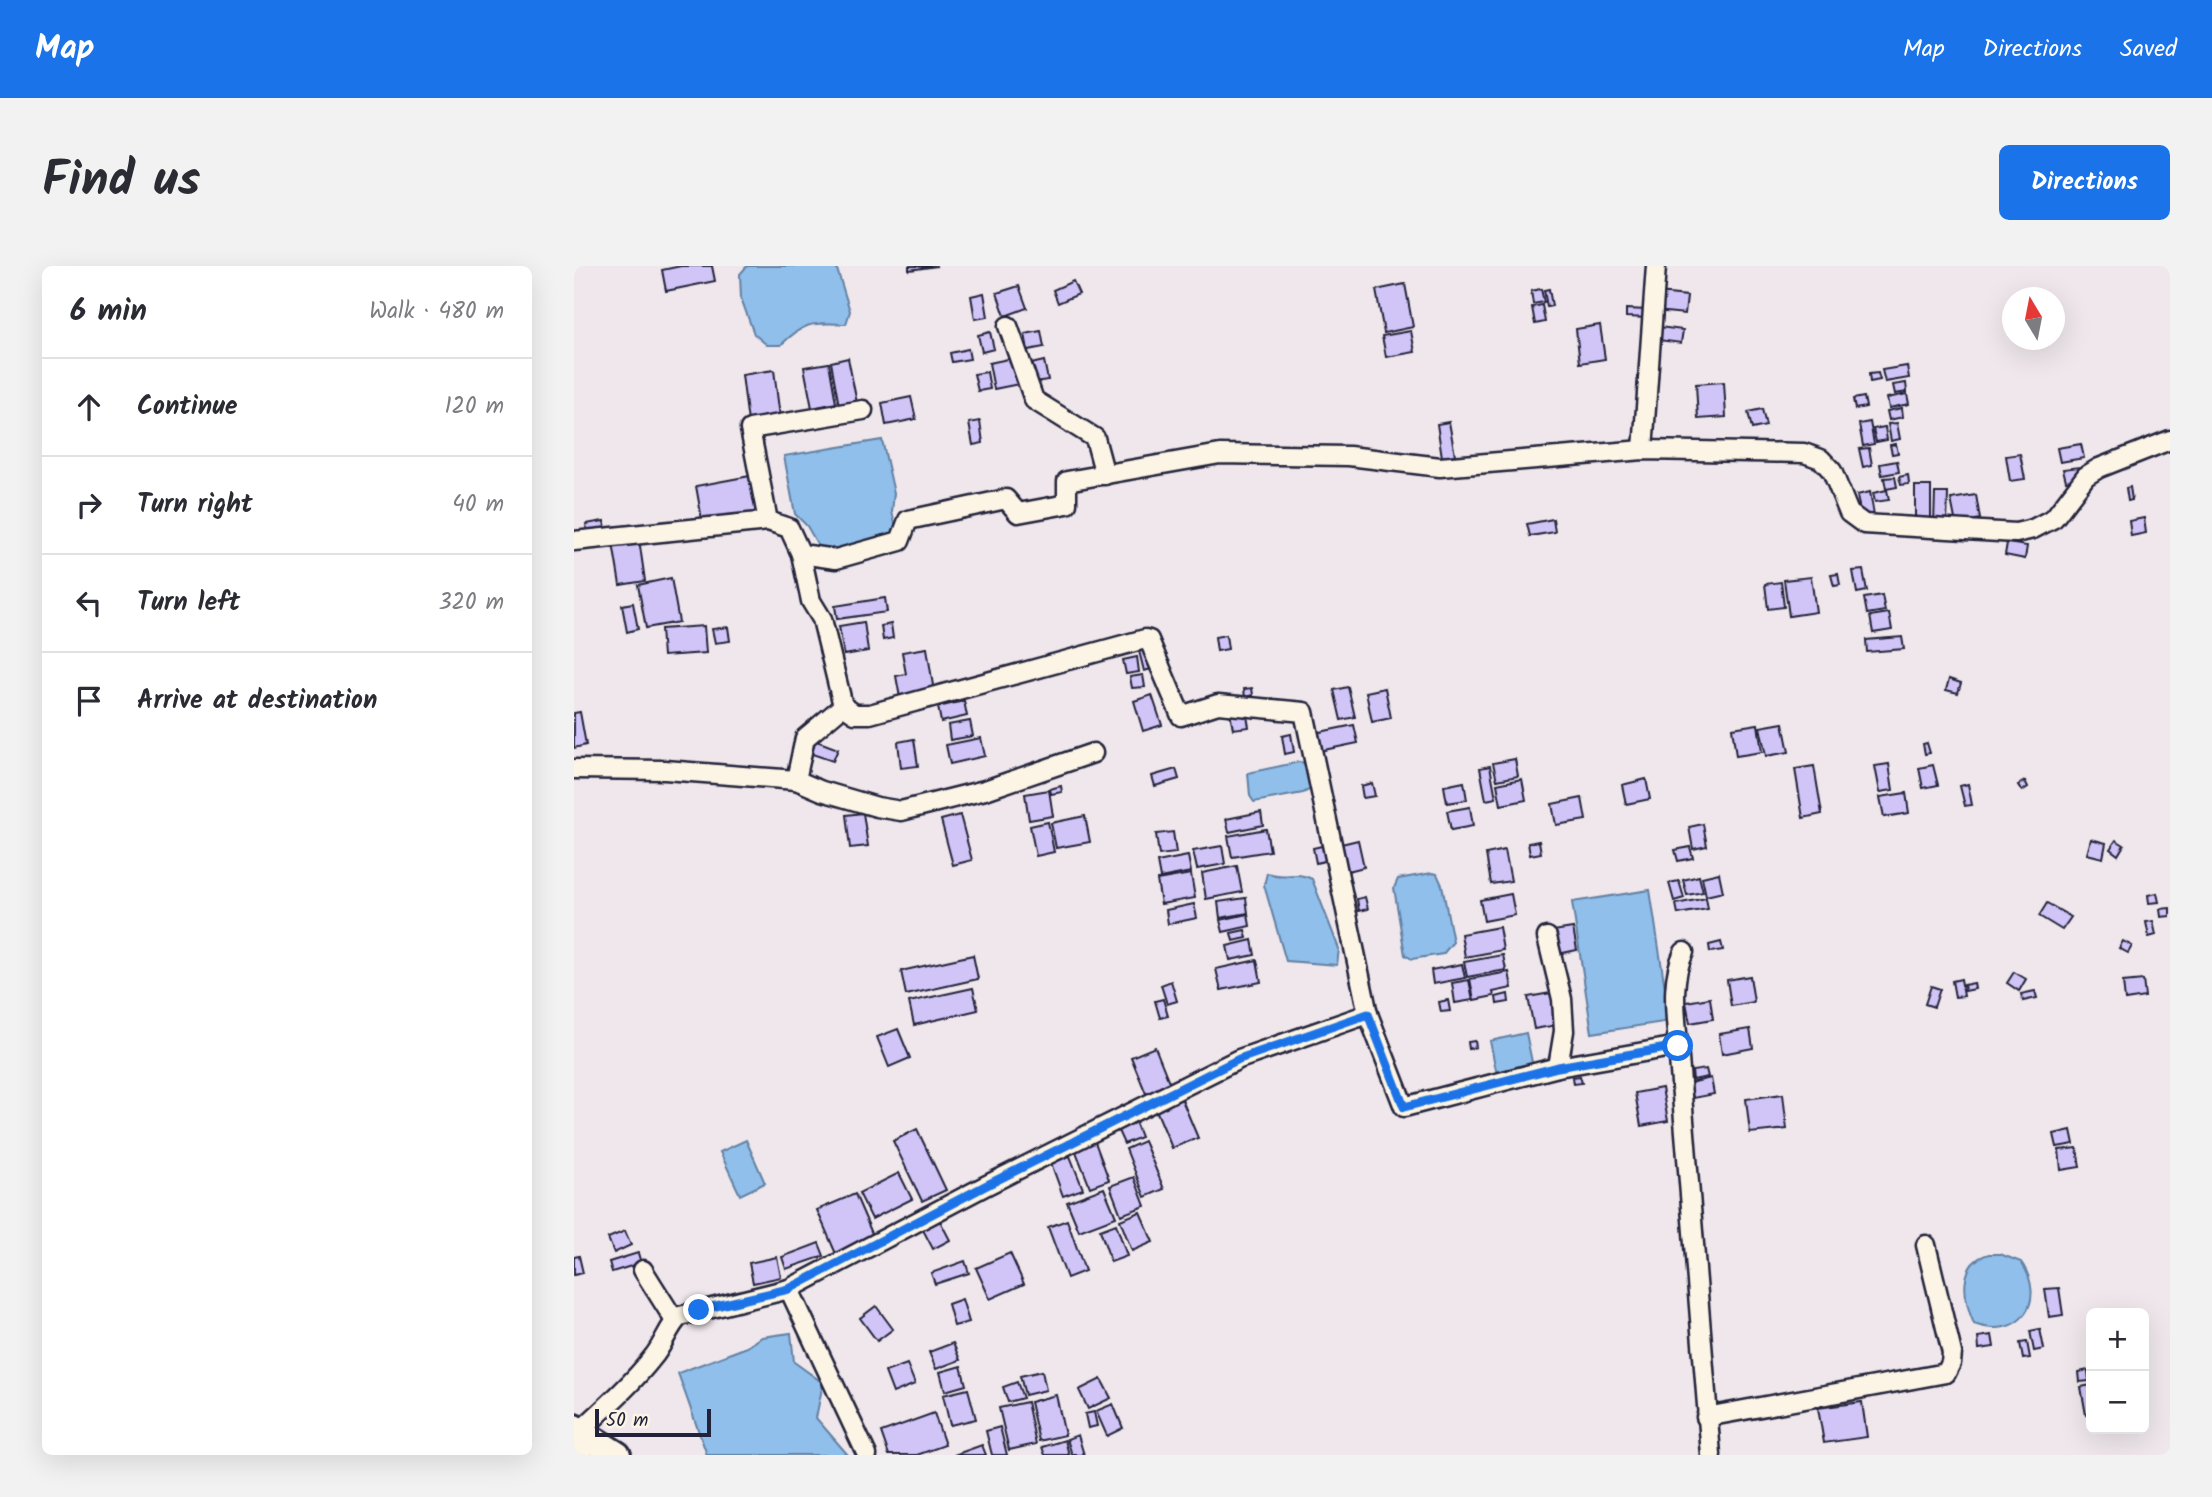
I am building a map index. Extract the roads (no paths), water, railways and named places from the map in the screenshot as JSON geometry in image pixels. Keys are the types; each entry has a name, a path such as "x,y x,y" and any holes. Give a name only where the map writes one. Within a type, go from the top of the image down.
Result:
{"highway":[{"path":"577,1441 617,1455"}],"street":[{"path":"1643,450 1656,266"},
{"path":"1008,326 1034,400 1095,438 1105,475"},
{"path":"768,521 750,429 863,410"},
{"path":"801,554 836,559 900,541 908,520 1006,499 1018,513 1067,504 1067,481 1220,454 1349,456 1440,467 1643,450 1804,453 1822,459 1832,471 1849,513 1864,524 2016,533 2033,529 2054,518 2086,476 2099,467 2170,440"},
{"path":"574,541 768,521 789,528 801,554 811,601 822,619 843,706 855,714 870,714 1145,639 1149,640 1181,716 1218,704 1304,712 1368,1014 1404,1107 1558,1067 1678,1046"},
{"path":"796,780 805,737 843,706"},
{"path":"574,769 665,770 796,780 822,791 901,811 985,790 1093,753"},
{"path":"1547,937 1562,999 1564,1031 1558,1067"},
{"path":"1684,952 1677,966 1675,983 1678,1046 1711,1455"},
{"path":"577,1441 652,1359 664,1344 675,1321 686,1313 789,1289 985,1186 1239,1059 1368,1014"},
{"path":"1706,1417 1946,1373 1952,1353 1926,1245"},
{"path":"643,1270 675,1321"},
{"path":"789,1289 867,1455"}],"water":[{"path":"747,266 836,266 850,311 846,324 811,325 797,331 781,345 767,345 754,334 741,298 740,274"},
{"path":"882,440 894,493 892,512 897,531 888,541 829,553 819,547 807,526 795,514 784,456"},
{"path":"1299,762 1306,763 1311,789 1303,793 1254,802 1250,796 1248,773"},
{"path":"1267,873 1280,876 1300,875 1312,879 1339,949 1337,965 1286,961 1264,885"},
{"path":"1437,874 1442,885 1453,942 1443,954 1412,959 1405,955 1394,888 1398,879"},
{"path":"1650,890 1670,1021 1592,1033 1572,902"},
{"path":"1526,1033 1533,1067 1497,1075 1490,1041"},
{"path":"746,1140 765,1183 740,1195 720,1152"},
{"path":"1989,1254 2000,1254 2021,1262 2029,1277 2032,1291 2025,1314 2005,1327 1990,1328 1974,1324 1967,1305 1967,1274 1978,1259"},
{"path":"791,1333 794,1362 823,1383 816,1418 848,1455 707,1455 678,1373 747,1347 762,1337"}]}
